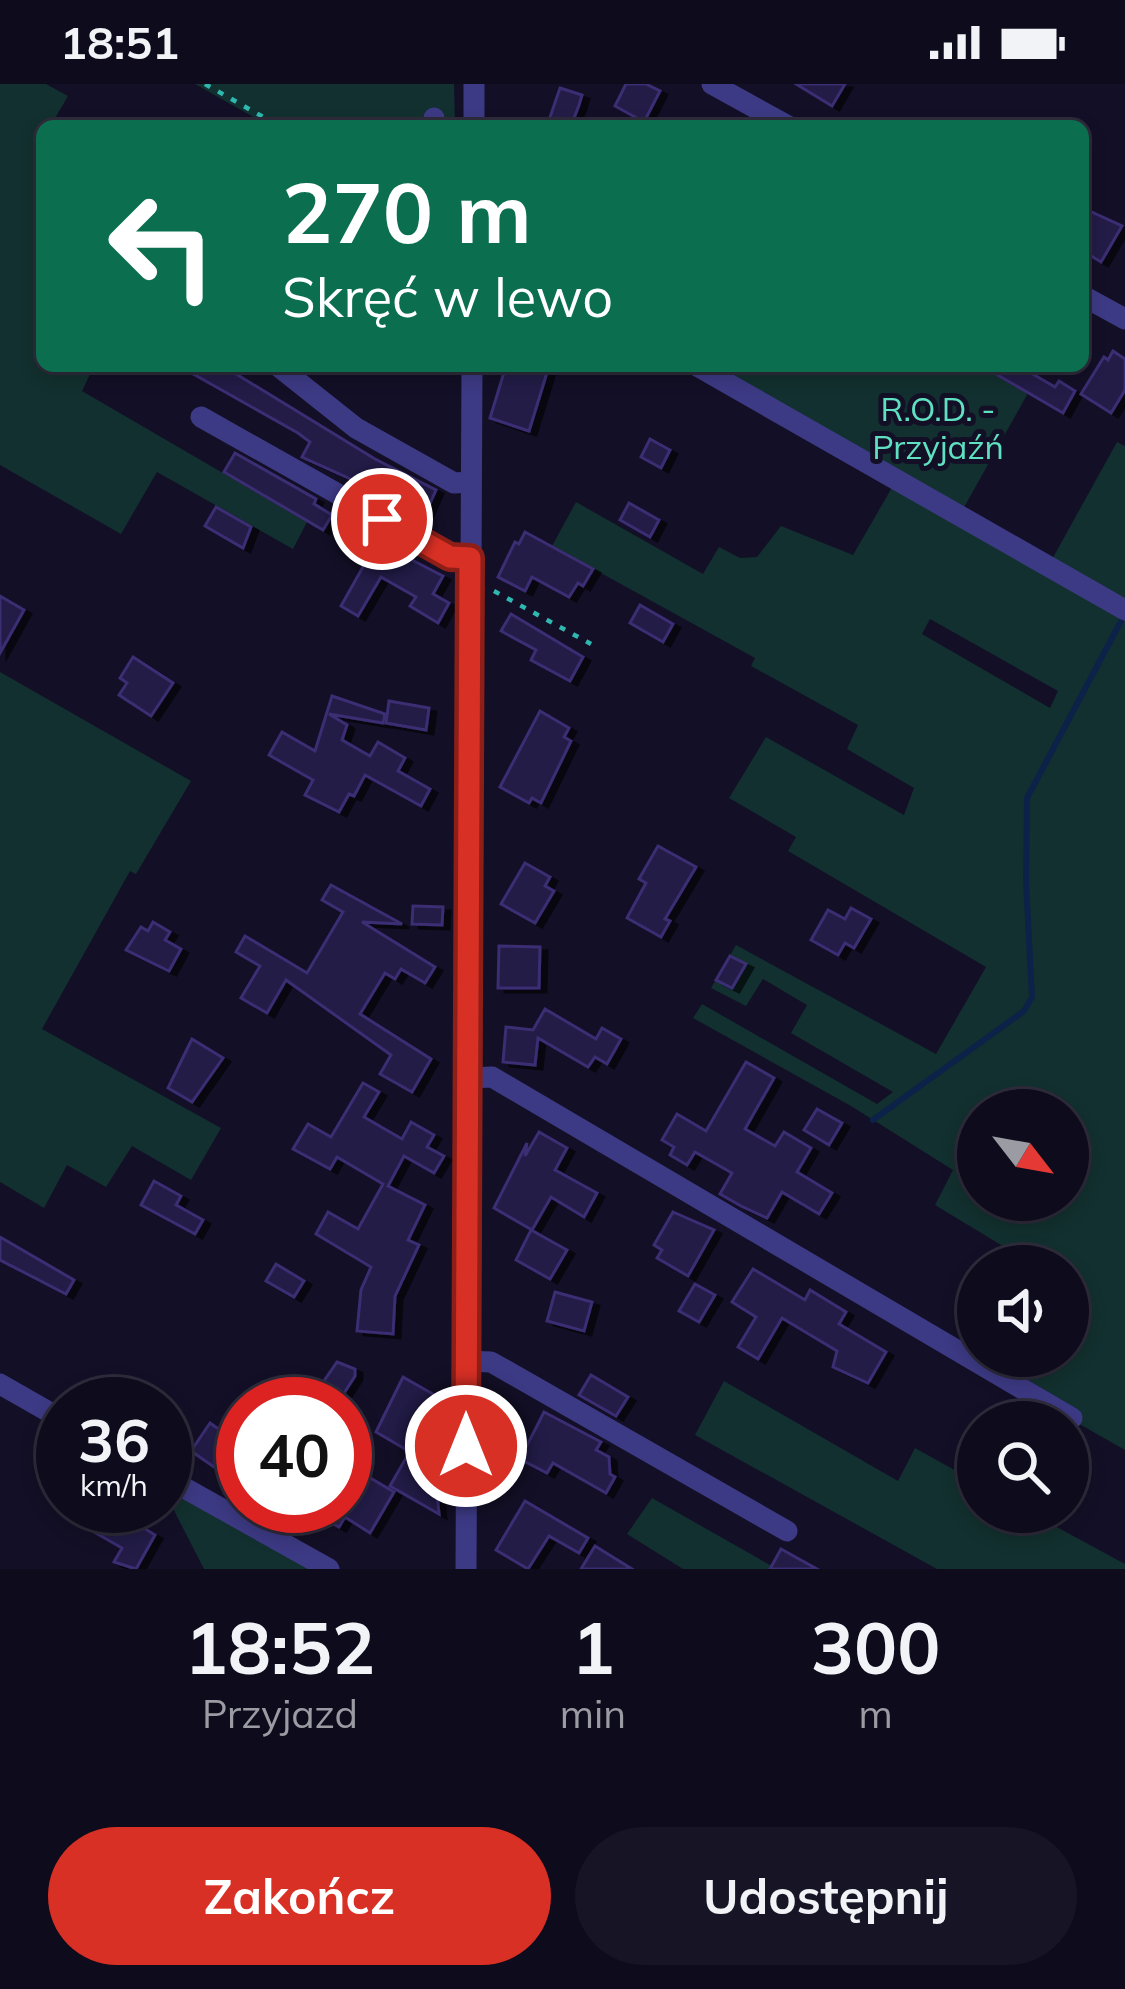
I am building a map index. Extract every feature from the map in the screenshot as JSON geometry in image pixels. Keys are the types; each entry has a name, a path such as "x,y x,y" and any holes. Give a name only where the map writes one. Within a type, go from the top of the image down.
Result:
{"street":[{"path":"474,84 474,120"},
{"path":"712,84 777,120"},
{"path":"1089,299 1125,319"},
{"path":"286,372 356,428 454,483 470,482"},
{"path":"466,1569 472,372"},
{"path":"708,372 1125,610"},
{"path":"200,417 450,557 470,558"},
{"path":"468,1078 492,1077 1043,1401"},
{"path":"466,1360 491,1362 787,1531"},
{"path":"0,1384 36,1405"},
{"path":"192,1492 329,1569"}],"path":[{"path":"206,84 269,120"},
{"path":"470,588 494,591 591,644"}],"green space":[{"path":"0,84 46,84 68,96 54,120 36,120 36,372 91,372 82,391 307,522 293,549 157,472 121,534 0,465"},
{"path":"195,84 454,84 455,120 258,120"},
{"name":"R.O.D. - Przyjaźń","path":"720,372 991,372 1028,393 962,511 1050,563 1117,442 1125,446 1125,1450 1089,1430 1089,1401 1063,1401 1023,1377 1089,1377 1089,1245 1001,1245 961,1221 1089,1221 1089,1089 957,1089 957,1218 935,1205 953,1170 851,1106 693,1018 702,1004 877,1104 893,1092 791,1033 807,1005 763,979 746,1006 711,988 736,945 936,1054 986,967 788,851 796,837 729,798 766,737 904,815 914,788 847,749 858,725 751,666 755,658 552,546 576,502 703,574 719,547 740,558 757,557 781,526 853,555 894,484","holes":["930,619 1058,691 1050,708 922,634"]},
{"path":"0,672 191,781 136,874 130,871 42,1029 221,1128 191,1180 132,1146 106,1187 67,1165 44,1208 0,1182"},
{"path":"724,1381 898,1481 915,1448 957,1471 957,1533 1068,1533 1125,1564 1125,1569 937,1569 695,1435"},
{"path":"652,1498 777,1569 683,1569 627,1534"},
{"path":"192,1500 216,1514 216,1533 250,1533 314,1569 204,1569 186,1533 192,1533"}],"building":[{"path":"626,84 646,84 660,91 645,120 615,106"},
{"path":"796,84 845,84 832,106"},
{"path":"560,88 582,95 573,120 549,120"},
{"path":"1089,211 1122,226 1101,262 1089,255"},
{"path":"1113,351 1125,359 1125,390 1111,413 1081,394 1104,357 1108,360"},
{"path":"190,372 233,372 375,459 436,490 422,521 384,503 388,496 302,457 310,442"},
{"path":"504,372 547,372 529,431 490,418"},
{"path":"992,372 1029,372 1055,387 1059,381 1075,391 1063,413"},
{"path":"650,439 670,450 661,468 641,457"},
{"path":"235,453 316,499 314,504 332,515 323,530 224,472"},
{"path":"629,503 659,520 650,537 620,520"},
{"path":"216,507 251,527 243,548 205,526"},
{"path":"525,532 593,569 583,586 578,583 569,597 532,577 525,591 498,577"},
{"path":"377,542 443,576 433,594 449,603 438,623 410,606 416,597 381,577 358,616 341,606"},
{"path":"0,596 24,610 0,653"},
{"path":"640,605 673,624 663,642 630,623"},
{"path":"511,614 583,657 570,681 531,660 536,650 501,631"},
{"path":"133,657 173,683 151,716 119,695 127,683 120,678"},
{"path":"332,696 385,714 383,723 329,714 347,725 342,740 370,756 378,742 405,758 398,771 430,789 421,806 365,775 339,812 305,795 313,780 269,755 282,732 315,751"},
{"path":"389,701 429,708 426,730 386,723"},
{"path":"540,711 569,728 564,737 571,741 541,803 532,798 529,803 500,787"},
{"path":"658,846 696,867 665,919 670,921 661,937 627,918 646,883 639,879"},
{"path":"525,863 550,877 545,886 554,891 535,923 501,904"},
{"path":"331,885 402,924 362,922 435,967 425,983 401,969 395,979 385,973 360,1014 431,1059 412,1092 380,1074 391,1055 286,980 267,1013 241,998 260,966 236,952 245,936 307,973 343,912 322,900"},
{"path":"413,906 443,907 442,925 412,924"},
{"path":"851,908 871,919 854,948 845,943 838,955 811,940 828,910 845,919"},
{"path":"153,922 170,932 165,940 181,949 169,971 126,950 141,927 148,931"},
{"path":"499,946 540,947 539,988 498,988"},
{"path":"730,956 746,964 732,988 716,980"},
{"path":"545,1009 596,1039 602,1028 621,1039 607,1064 595,1057 588,1067 538,1038 535,1065 503,1062 506,1027 533,1030"},
{"path":"192,1039 223,1058 192,1102 168,1088"},
{"path":"746,1062 774,1078 745,1129 775,1146 784,1132 811,1148 797,1172 832,1193 819,1214 782,1192 767,1218 741,1206 720,1194 732,1173 695,1152 687,1165 670,1155 674,1147 662,1140 677,1114 706,1131"},
{"path":"363,1083 379,1092 364,1117 402,1139 411,1122 434,1135 427,1147 444,1156 434,1173 404,1156 388,1186 425,1205 408,1240 419,1245 395,1296 393,1334 357,1331 361,1290 371,1267 316,1234 328,1212 358,1229 383,1184 337,1157 330,1169 293,1149 308,1124 331,1137"},
{"path":"817,1109 842,1123 829,1145 804,1130"},
{"path":"539,1132 567,1148 555,1170 597,1193 584,1217 551,1197 532,1230 494,1208 527,1143 525,1156"},
{"path":"154,1181 181,1196 176,1205 203,1220 195,1234 141,1205"},
{"path":"673,1212 714,1230 688,1276 657,1258 662,1250 654,1245"},
{"path":"531,1230 567,1250 550,1279 516,1260"},
{"path":"0,1237 74,1280 66,1294 0,1260"},
{"path":"276,1264 304,1281 294,1297 266,1281"},
{"path":"753,1269 805,1300 810,1290 846,1312 839,1324 886,1352 868,1383 833,1367 837,1351 782,1318 758,1359 738,1347 756,1317 732,1302"},
{"path":"695,1284 715,1295 699,1322 679,1311"},
{"path":"555,1292 592,1302 584,1331 547,1321"},
{"path":"337,1362 355,1369 354,1377 327,1377"},
{"path":"591,1375 628,1397 616,1416 579,1395"},
{"path":"403,1377 438,1397 422,1425 420,1435 427,1439 417,1456 376,1432"},
{"path":"544,1412 601,1442 596,1450 609,1457 610,1474 615,1477 606,1493 553,1463 547,1473 520,1459"},
{"path":"210,1423 216,1427 214,1467 192,1450"},
{"path":"406,1458 435,1474 439,1514 390,1486"},
{"path":"372,1479 394,1492 372,1530"},
{"path":"525,1501 588,1538 579,1553 549,1536 528,1569 496,1550"},
{"path":"96,1533 155,1535 136,1569 114,1562 122,1548"},
{"path":"595,1546 632,1569 581,1569"},
{"path":"781,1549 817,1569 770,1569"}],"waterway":[{"path":"873,1120 1024,1011 1032,997 1027,798 1121,621"}],"route":[{"path":"382,519 450,557 470,558 466,1446"}]}
